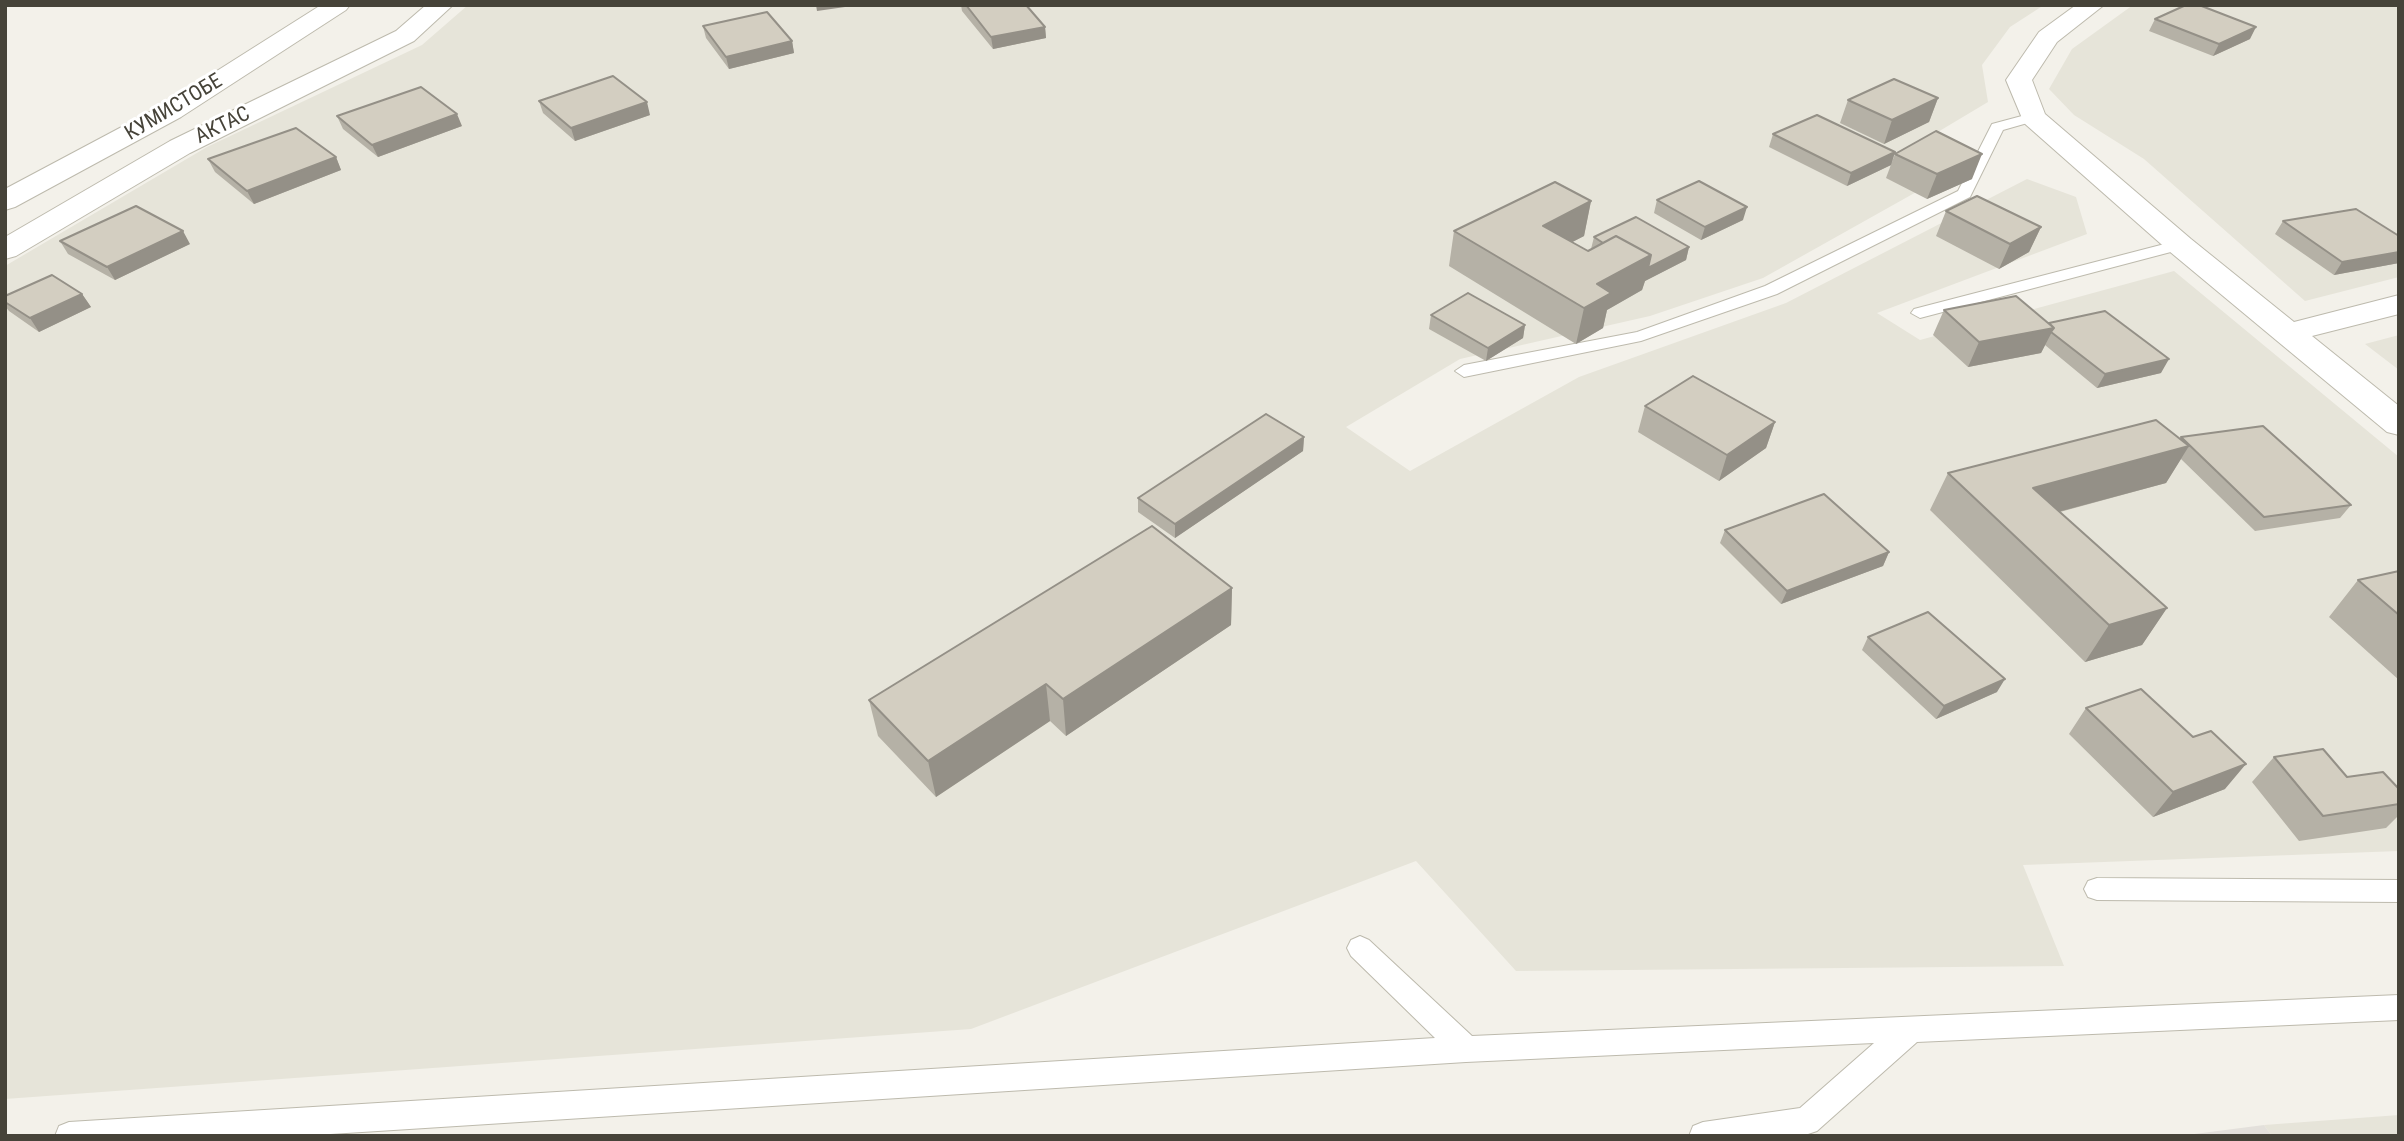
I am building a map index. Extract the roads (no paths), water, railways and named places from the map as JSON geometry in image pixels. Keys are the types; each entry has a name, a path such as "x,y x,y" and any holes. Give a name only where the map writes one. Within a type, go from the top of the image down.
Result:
{"street":[{"name":"КУМИСТОБЕ","path":"5,201 172,111 338,5"},
{"name":"АКТАС","path":"5,250 180,147 405,36 440,5"},
{"path":"2092,5 2048,37 2019,80 2033,117 2180,245 2399,424"},
{"path":"2287,333 2399,304"}],"lane":[{"path":"1465,372 1641,336 1771,290 1964,194 1997,127 2033,117"},
{"path":"1920,313 2180,245"},
{"path":"2097,889 2399,891"},
{"path":"1360,947 1466,1049"},
{"path":"69,1136 1466,1049 2399,1007"},
{"path":"1703,1136 1807,1121 1912,1028"}]}
